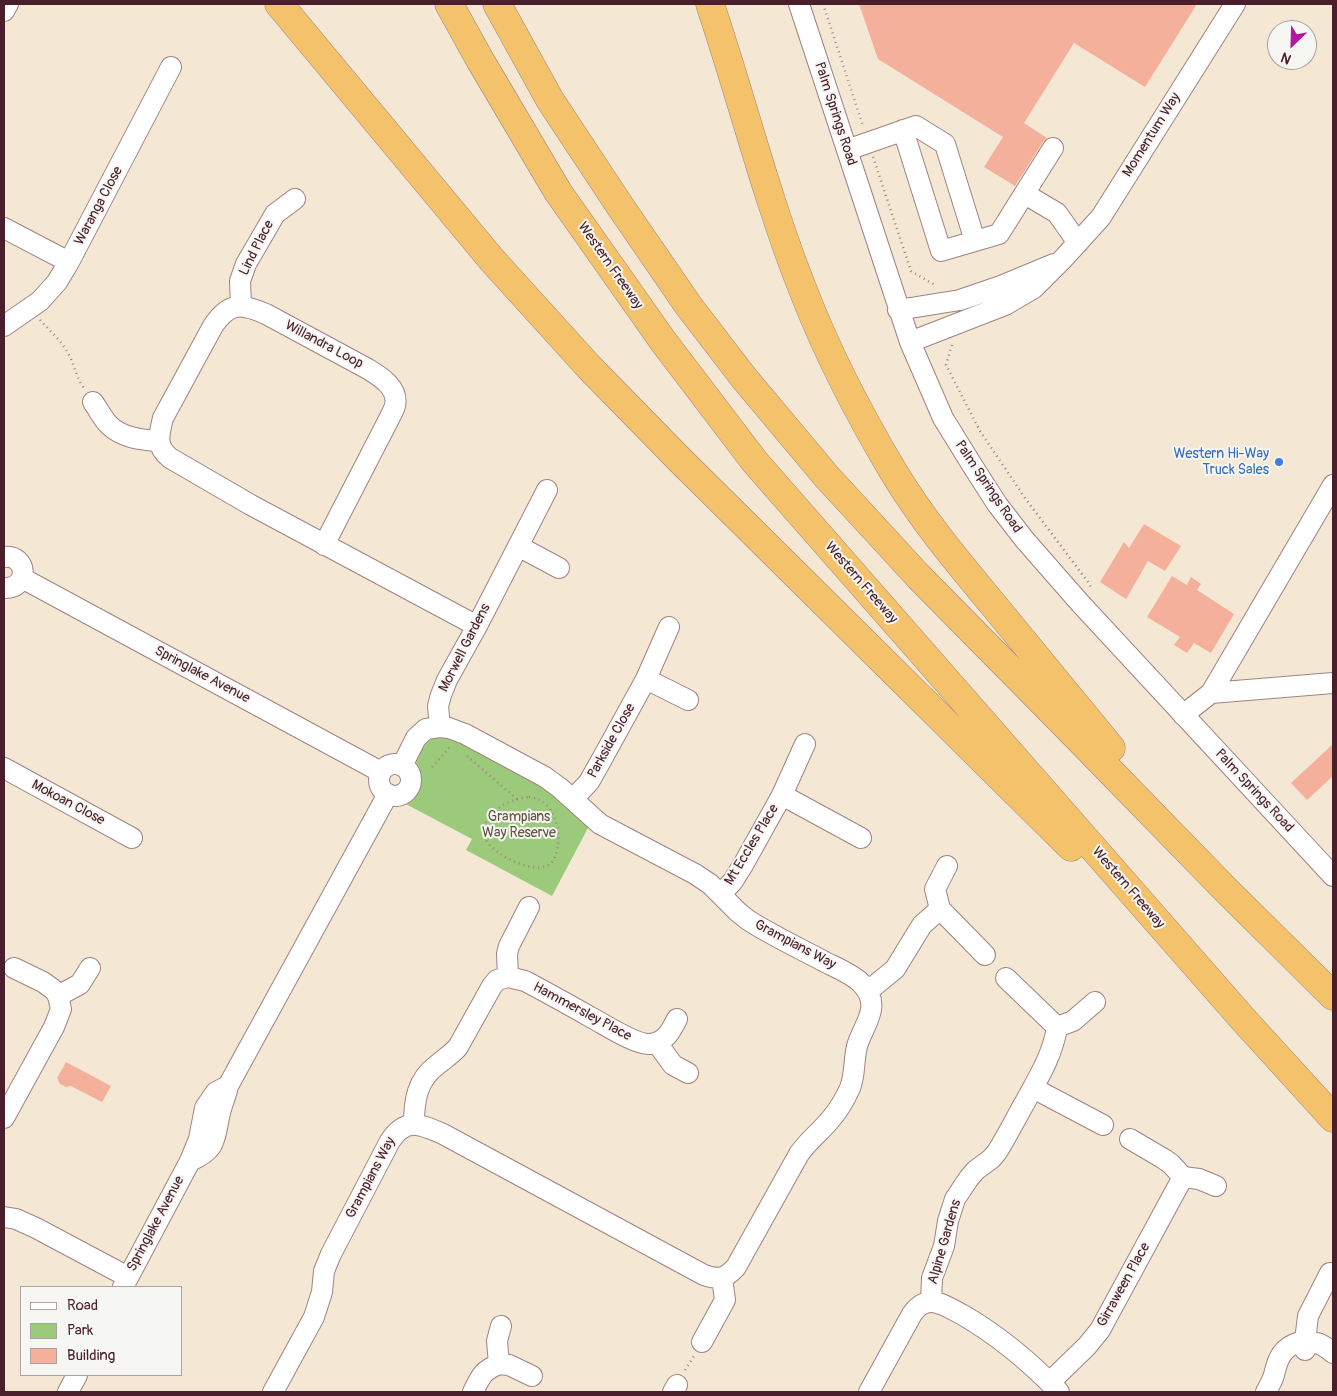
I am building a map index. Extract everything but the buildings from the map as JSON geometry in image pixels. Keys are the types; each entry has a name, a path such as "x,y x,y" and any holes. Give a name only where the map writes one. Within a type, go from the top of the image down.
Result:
{"highway":[{"path":"279,4 492,260 590,367 679,460 1242,1018"},
{"name":"Western Freeway","path":"449,4 558,192 663,341 755,462 1242,1018 1333,1118"},
{"path":"497,4 550,100 688,305 744,378 821,470 919,577 1333,996"},
{"path":"710,4 781,230 803,292 832,356 865,421 894,472 927,522 969,576 1143,788 1333,989"}],"street":[{"path":"4,11 8,4"},
{"name":"Palm Springs Road","path":"799,4 898,310 943,418 997,504 1024,539 1080,603 1333,876"},
{"name":"Momentum Way","path":"910,342 1005,305 1034,288 1062,260 1101,216 1235,4"},
{"name":"Waranga Close","path":"4,326 40,301 54,286 69,262 171,67"},
{"path":"847,150 916,126 945,144 975,240"},
{"path":"903,130 941,251 999,234 1053,148"},
{"path":"1025,194 1057,213 1078,243"},
{"name":"Lind Place","path":"241,306 240,281 246,264 275,214 295,200"},
{"path":"4,228 69,262"},
{"name":"Momentum Way","path":"898,310 960,300 1001,286 1062,260"},
{"path":"241,306 231,308 219,317 163,418 159,441 162,452 251,506 477,626"},
{"name":"Willandra Loop","path":"241,306 266,314 368,369 382,378 390,386 394,395 395,405 390,417 324,545"},
{"path":"93,402 108,425 118,432 142,440 159,441"},
{"path":"1183,715 1211,693 1333,485"},
{"name":"Morwell Gardens","path":"440,727 438,706 447,680 547,490"},
{"path":"518,546 559,568"},
{"path":"4,557 13,557 22,566 23,572 18,585 4,588"},
{"name":"Springlake Avenue","path":"22,578 381,772"},
{"name":"Parkside Close","path":"572,799 589,782 646,678 669,627"},
{"path":"646,678 688,700"},
{"path":"1211,693 1333,684"},
{"path":"402,766 416,738 426,729 440,727"},
{"name":"Grampians Way","path":"440,727 449,728 464,734 545,777 600,824 694,874 710,884 748,920 854,977 868,991"},
{"name":"Mt Eccles Place","path":"721,894 733,881 743,865 782,795 805,744"},
{"path":"390,765 402,766 406,769 410,778 408,787 402,794 397,796 388,794 380,787 379,777 381,772 390,765"},
{"name":"Mokoan Close","path":"4,768 132,838"},
{"name":"Springlake Avenue","path":"125,1282 190,1161 199,1139 205,1108 216,1092 228,1086 388,794"},
{"name":"Mt Eccles Place","path":"782,795 861,838"},
{"path":"947,866 935,889 940,909 985,955"},
{"path":"529,908 507,954 508,977 497,980 492,986 458,1047 452,1054 436,1065 424,1079 416,1096 414,1124 443,1134 704,1275 715,1278 722,1278 730,1274 736,1267 799,1154 836,1112 850,1087 854,1077 857,1045 871,1012 872,1003 868,991 895,969 922,925 940,909"},
{"path":"4,1118 57,1020 61,1009 61,1002 50,986 14,968"},
{"path":"58,996 80,984 90,968"},
{"name":"Hammersley Place","path":"508,977 525,981 637,1041 651,1044 657,1043"},
{"path":"1006,978 1057,1027 1073,1021 1095,1002"},
{"path":"677,1019 669,1034 664,1040 657,1043 674,1065 688,1073"},
{"name":"Alpine Gardens","path":"931,1302 932,1278 944,1246 948,1221 955,1200 976,1170 991,1160 997,1152 1050,1054 1057,1027"},
{"path":"1033,1088 1103,1126"},
{"name":"Grampians Way","path":"272,1392 314,1318 322,1292 324,1271 331,1254 390,1141 395,1133 402,1128 414,1124"},
{"path":"1130,1139 1172,1164 1183,1177 1199,1179 1216,1186"},
{"name":"Girraween Place","path":"1054,1387 1100,1330 1183,1177"},
{"path":"4,1217 16,1219 36,1228 125,1282"},
{"path":"1269,1386 1290,1358 1305,1345 1308,1316 1330,1273"},
{"path":"702,1342 724,1300 722,1278"},
{"path":"869,1392 912,1314 919,1306 931,1302 951,1308 1000,1339 1020,1354 1054,1387"},
{"path":"499,1364 497,1341 501,1326"},
{"path":"1305,1345 1333,1354"},
{"path":"472,1392 488,1368 499,1364 508,1365 532,1376"},
{"path":"68,1392 76,1376"}],"path":[{"path":"38,318 60,341 69,354 78,380 93,402"},
{"path":"432,767 453,744"},
{"path":"467,756 517,799"},
{"path":"529,797 546,803 556,820 557,851 552,863 548,866 540,867 520,864 492,848 485,839 483,831 487,820 499,807 517,799 529,797"},
{"path":"675,1388 702,1342"}],"green space":[{"name":"Grampians Way Reserve","path":"437,736 449,736 552,790 589,826 552,896 466,850 472,839 400,801 415,788 417,760 426,744"}],"place":[{"name":"Western Hi-Way Truck Sales","path":"1279,462"}]}
